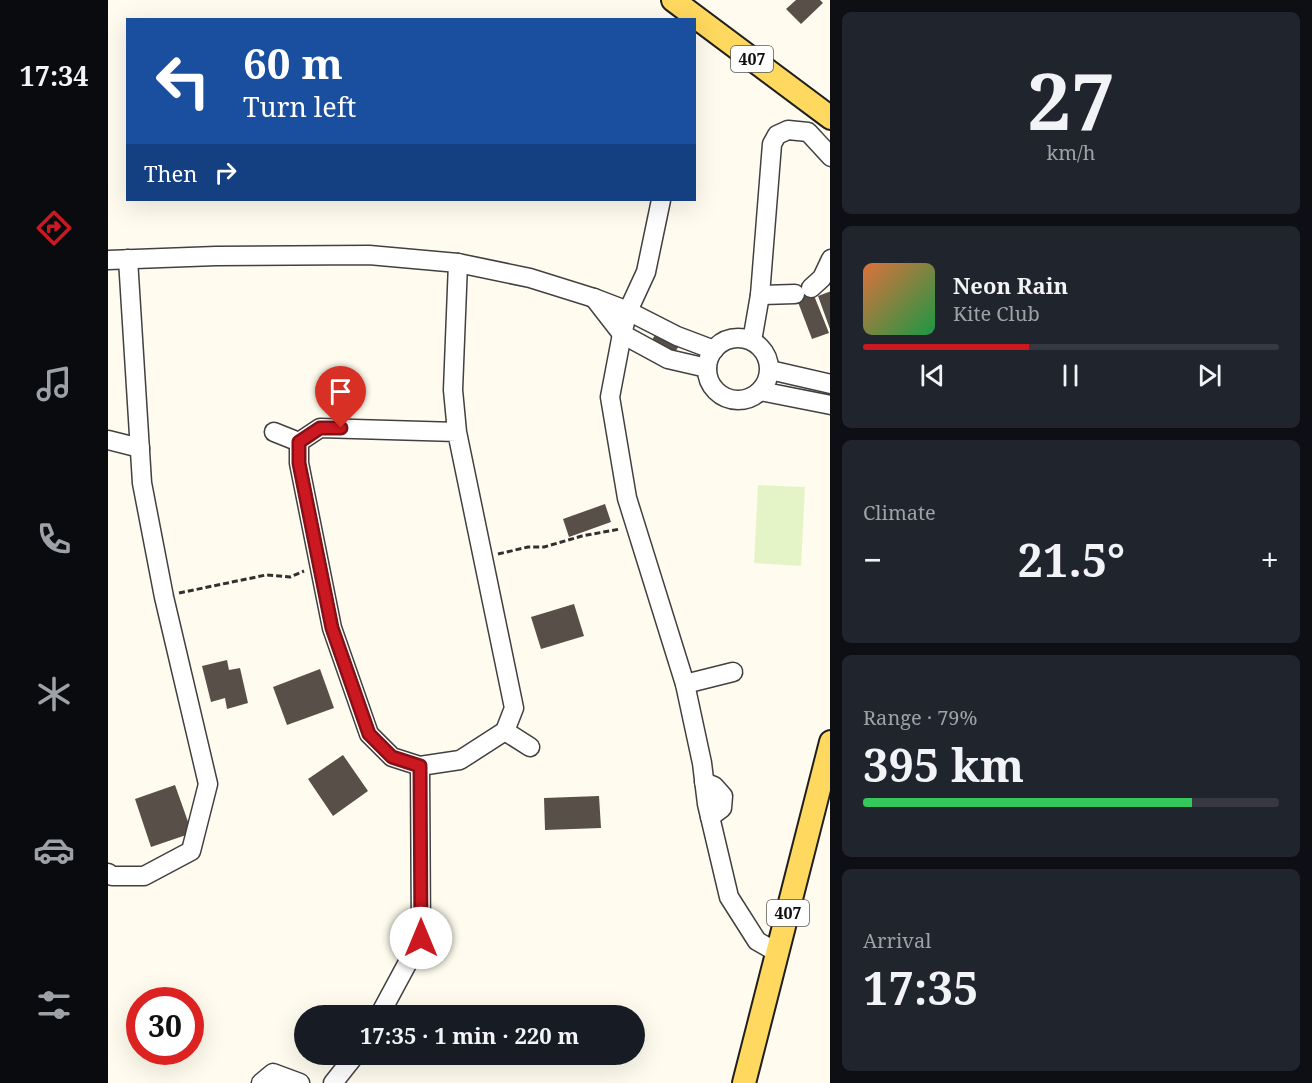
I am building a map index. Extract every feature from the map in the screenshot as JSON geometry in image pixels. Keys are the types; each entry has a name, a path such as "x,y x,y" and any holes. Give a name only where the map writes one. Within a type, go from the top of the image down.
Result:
{"main road":[{"name":"407","path":"673,0 830,117"},
{"name":"407","path":"744,1083 830,746"}],"street":[{"path":"752,341 760,295 772,144 777,135 788,130 808,132 830,156"},
{"path":"661,201 646,272 628,310 610,397 627,498 685,684 702,763 710,817 729,897 757,941 778,952"},
{"path":"108,260 369,255 458,263 530,278 594,298 628,310 677,336 714,350"},
{"path":"109,877 144,876 191,850 208,784 164,597 142,483 128,259"},
{"path":"760,295 803,291 822,278 830,261"},
{"path":"299,442 299,463 332,628 369,734 392,757 420,766 460,760 505,731 514,708 457,432 453,390 458,263"},
{"path":"594,298 622,334 668,359 707,368"},
{"path":"741,338 752,341 765,353 770,370 765,385 760,391 746,399 725,398 713,388 708,379 707,368 710,355 729,339 741,338"},
{"path":"770,370 830,384"},
{"path":"760,391 830,405"},
{"path":"299,442 320,428 457,432"},
{"path":"274,432 299,442"},
{"path":"108,440 140,448"},
{"path":"685,684 733,672"},
{"path":"505,731 530,747"},
{"path":"385,1005 421,938 420,766"},
{"path":"333,1083 347,1065"},
{"path":"261,1083 273,1073 300,1083"}],"path":[{"path":"482,557 528,547 544,547 582,536 636,527"},
{"path":"164,597 266,575 290,577 320,564"}],"green space":[{"path":"758,485 805,487 801,566 754,563"}],"building":[{"path":"796,0 820,0 823,3 801,24 786,9"},
{"path":"809,283 829,333 812,339 793,289"},
{"path":"830,291 830,329 818,296"},
{"path":"656,333 679,346 673,355 651,342"},
{"path":"605,504 611,522 569,537 563,519"},
{"path":"574,604 584,636 541,649 531,617"},
{"path":"227,660 229,670 240,668 248,703 227,709 225,698 211,702 202,666"},
{"path":"320,669 334,708 287,725 273,687"},
{"path":"343,755 368,791 333,816 308,779"},
{"path":"175,785 192,833 151,847 135,799"},
{"path":"599,796 601,828 545,830 544,798"}],"route":[{"path":"341,428 320,428 299,442 299,463 332,628 369,734 392,757 420,766 421,938"}]}
